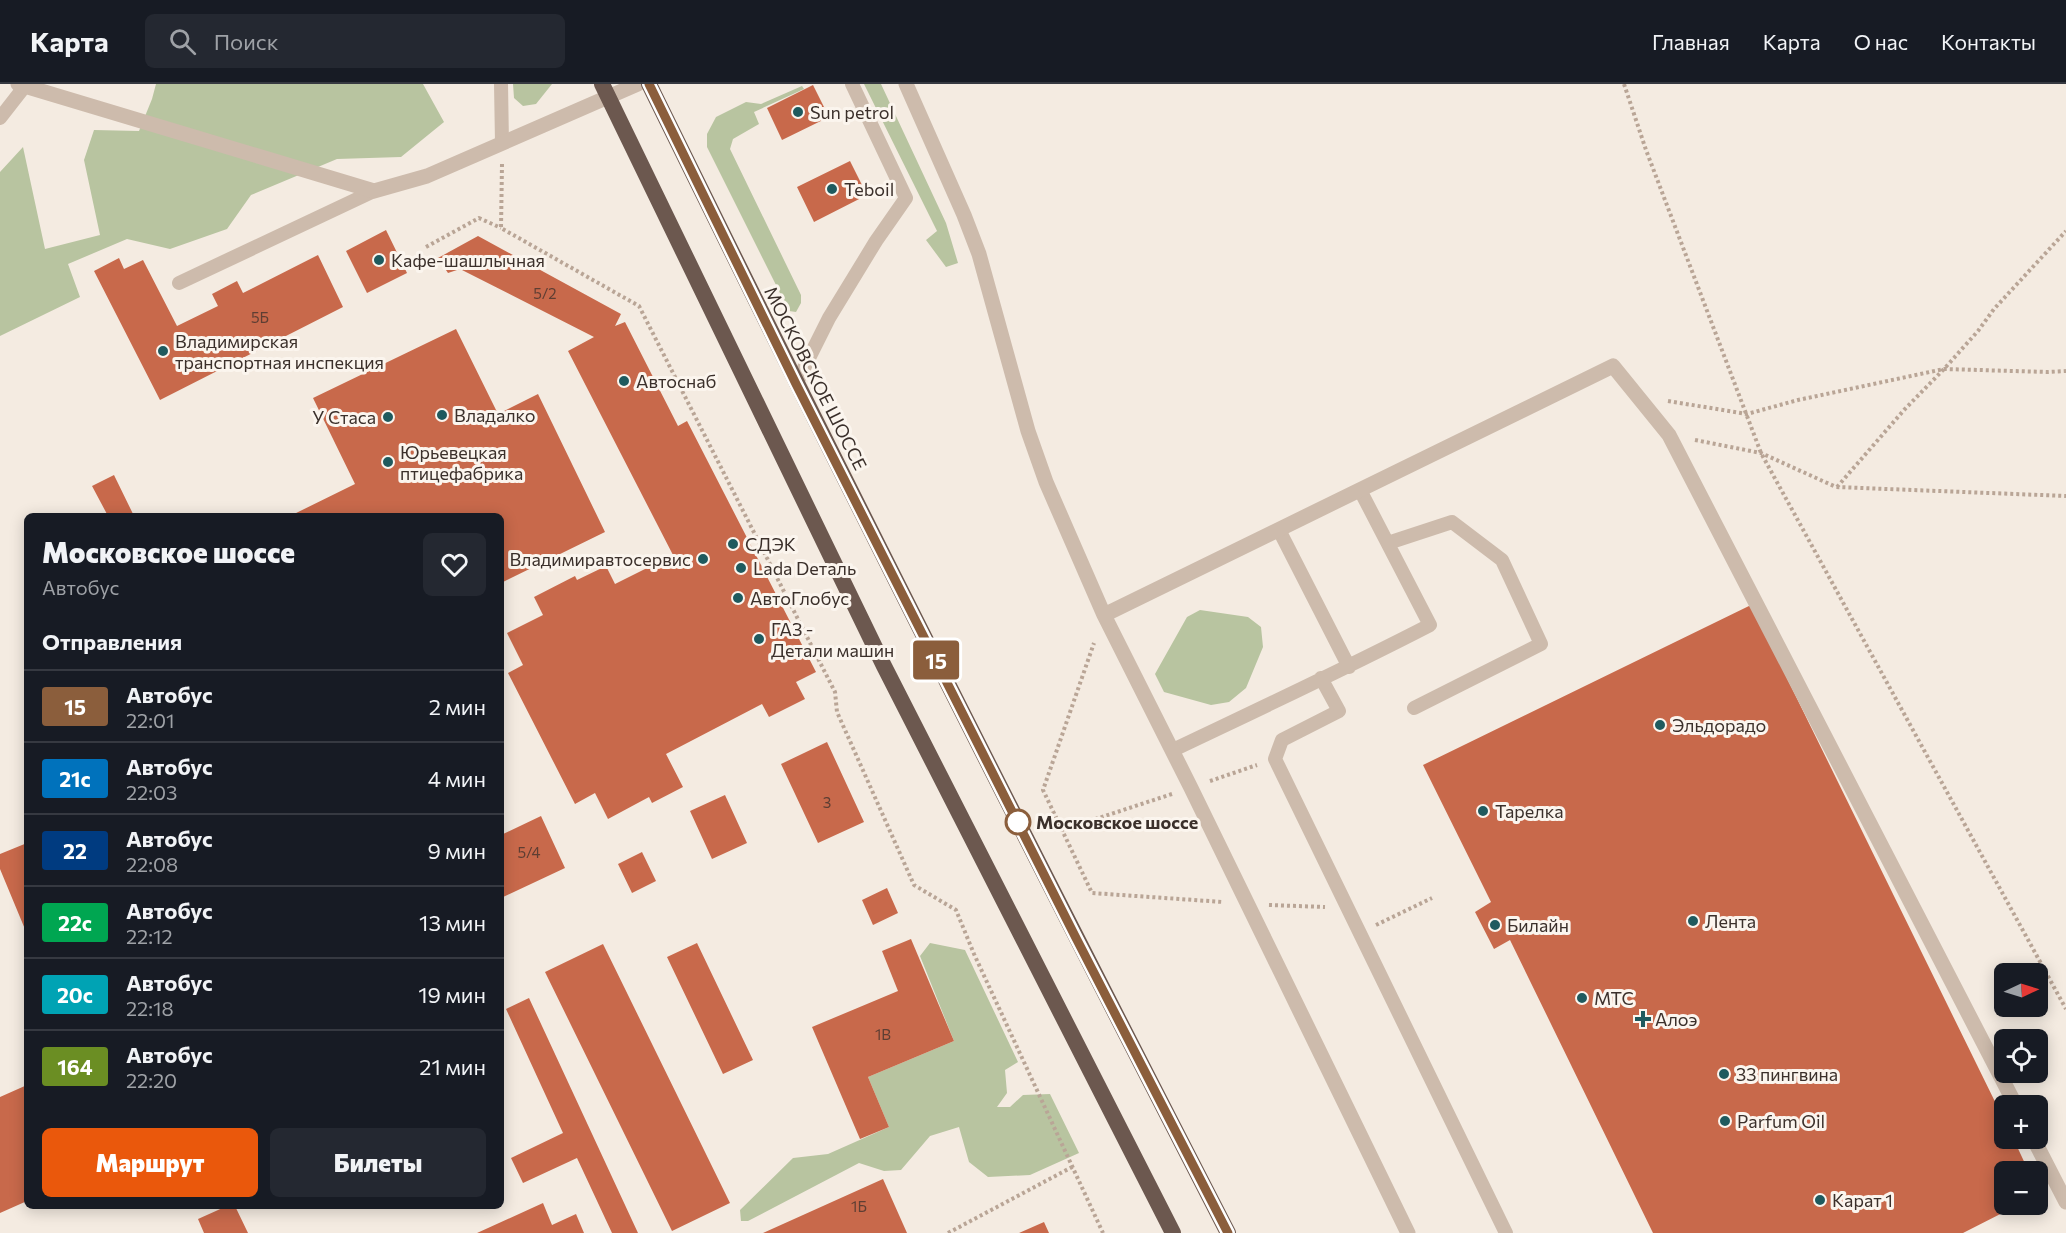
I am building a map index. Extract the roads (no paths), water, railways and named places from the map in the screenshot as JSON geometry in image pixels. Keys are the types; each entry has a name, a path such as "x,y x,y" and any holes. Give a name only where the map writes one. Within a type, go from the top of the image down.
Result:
{"highway":[{"name":"МОСКОВСКОЕ ШОССЕ","path":"649,84 796,384 1228,1233"},
{"path":"605,91 884,666 1173,1233"}],"street":[{"path":"22,85 374,191 427,176 605,91 638,84"},
{"path":"906,84 972,234 1028,431 1046,482 1104,615 1173,750 1408,1233"},
{"path":"1104,615 1613,366 1669,435 2010,1095"},
{"path":"2039,1149 2066,1202"}],"lane":[{"path":"501,84 502,142"},
{"path":"796,384 829,318 876,241 906,198 852,84"},
{"path":"0,118 22,85"},
{"path":"179,283 374,191"},
{"path":"1173,750 1321,678 1350,667 1430,625 1360,490"},
{"path":"1388,543 1452,522 1502,560 1541,644 1414,708"},
{"path":"1279,530 1350,667"},
{"path":"1321,678 1339,711 1282,740 1275,759 1506,1233"}],"place":[{"name":"Sun petrol","path":"798,112"},
{"name":"Teboil","path":"832,189"},
{"name":"Кафе-шашлычная","path":"379,260"},
{"name":"Владимирская транспортная инспекция","path":"163,351"},
{"name":"Автоснаб","path":"624,381"},
{"name":"Владалко","path":"442,415"},
{"name":"У Стаса","path":"388,417"},
{"name":"Юрьевецкая птицефабрика","path":"388,462"},
{"name":"СДЭК","path":"733,544"},
{"name":"Владимиравтосервис","path":"703,559"},
{"name":"Lada Dеталь","path":"741,568"},
{"name":"АвтоГлобус","path":"738,598"},
{"name":"ГАЗ - Детали машин","path":"759,639"},
{"name":"Эльдорадо","path":"1660,725"},
{"name":"Тарелка","path":"1483,811"},
{"name":"Московское шоссе","path":"1018,822"},
{"name":"Лента","path":"1693,921"},
{"name":"Билайн","path":"1495,925"},
{"name":"МТС","path":"1582,998"},
{"name":"Алоэ","path":"1643,1019"},
{"name":"33 пингвина","path":"1724,1074"},
{"name":"Parfum Oil","path":"1725,1121"},
{"name":"Карат 1","path":"1820,1200"}]}
